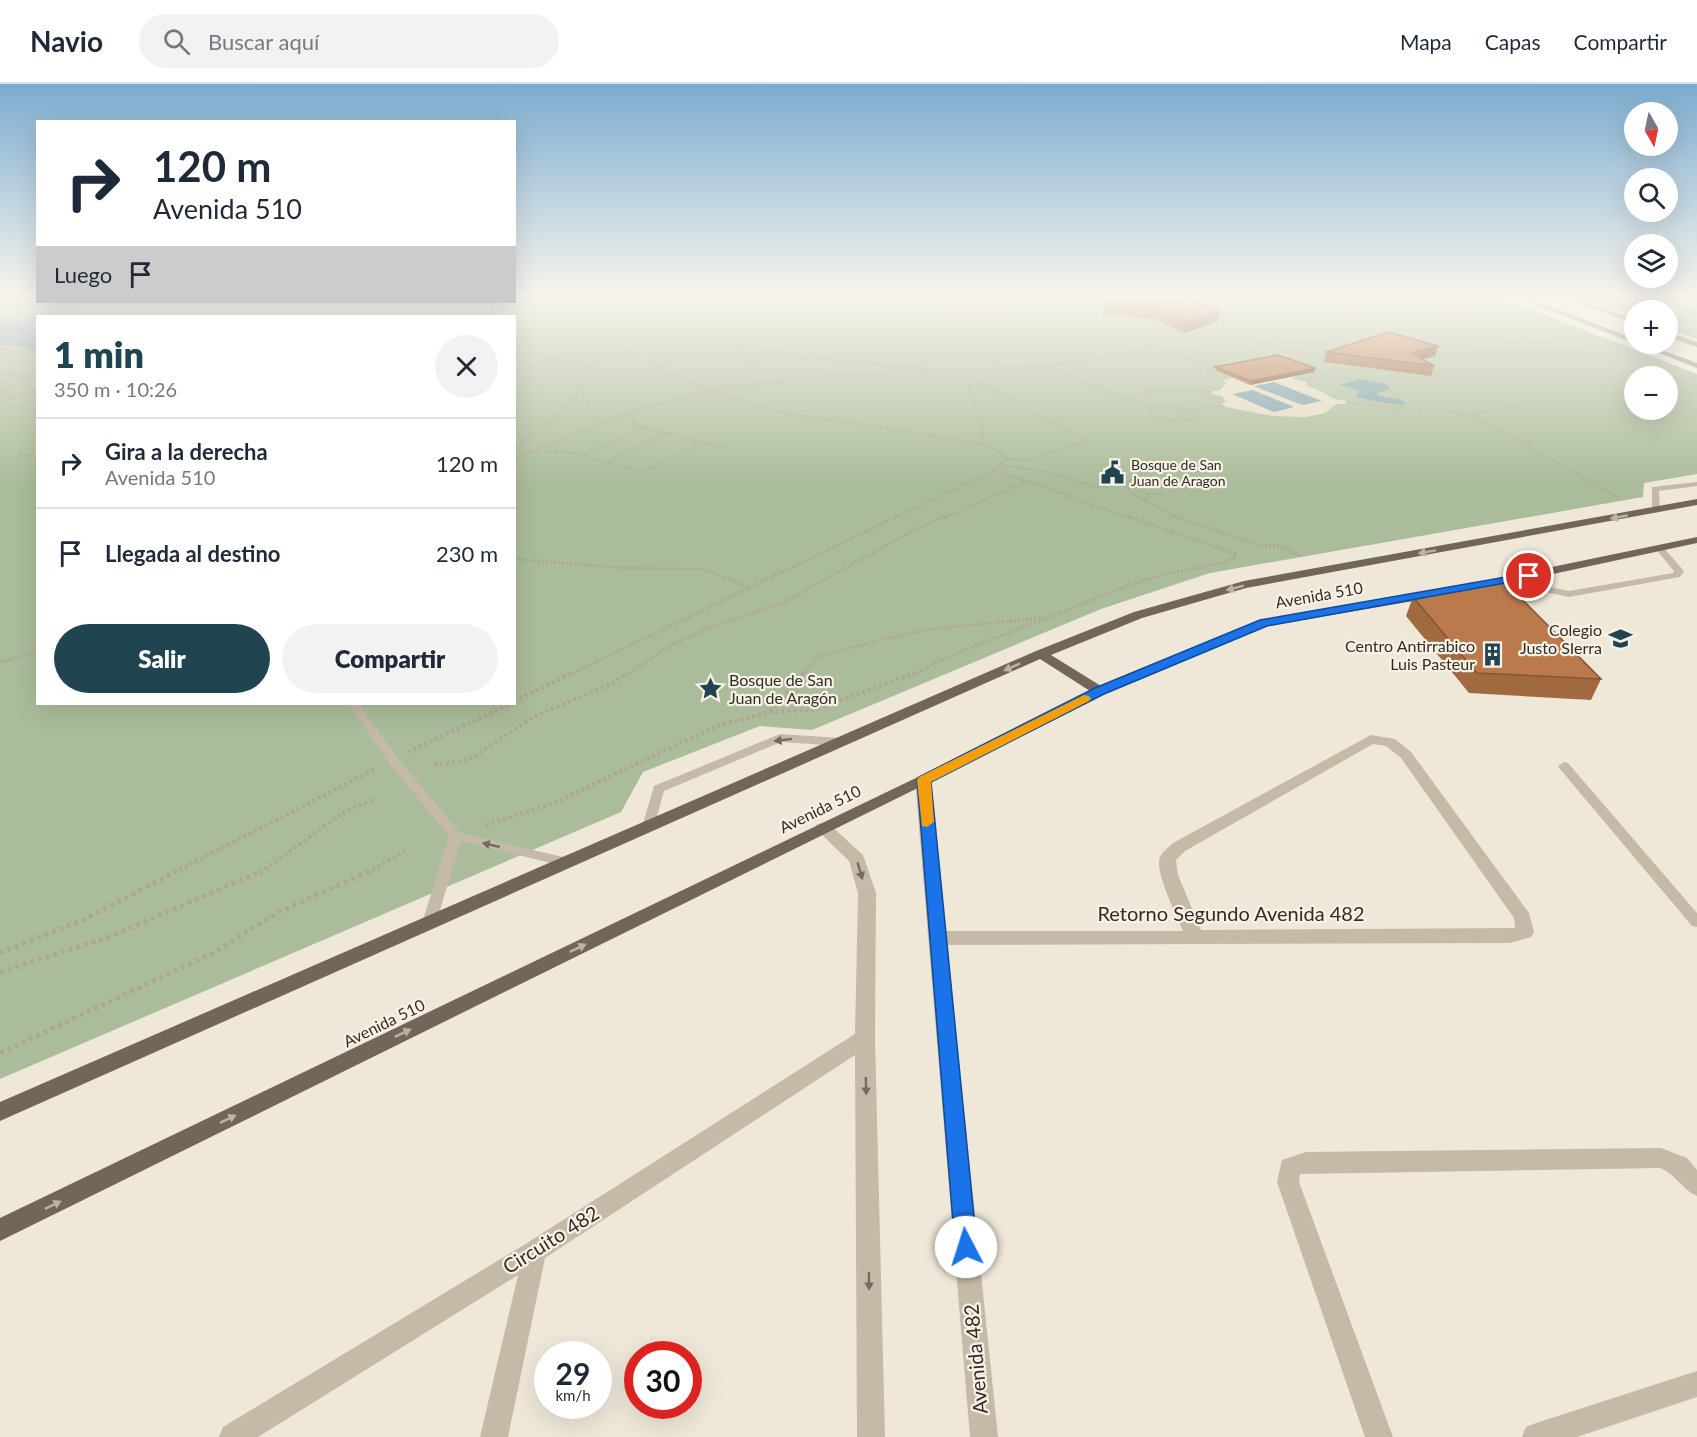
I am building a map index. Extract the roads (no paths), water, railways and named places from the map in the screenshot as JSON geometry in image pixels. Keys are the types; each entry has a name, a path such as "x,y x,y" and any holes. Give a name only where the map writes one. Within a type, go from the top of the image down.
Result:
{"main road":[{"path":"1674,357 1697,366"},
{"name":"Avenida 510","path":"0,1112 1041,654 1138,615 1244,585 1697,502"},
{"path":"1473,587 1697,540"},
{"name":"Avenida 510","path":"0,1230 924,780 1100,691 1264,623 1450,591"},
{"path":"1041,654 1100,691"}],"street":[{"name":"Retorno Segundo Avenida 482","path":"937,938 1510,936 1525,932 1523,917 1406,755 1390,742 1371,738 1179,847 1167,859 1169,875 1195,937"},
{"name":"Avenida 482","path":"924,780 984,1437"},
{"path":"823,828 857,859 867,893 865,1038 871,1437"},
{"name":"Circuito 482","path":"233,1437 535,1251 865,1038"},
{"path":"1379,1437 1288,1182 1290,1167 1306,1162 1661,1158 1679,1165 1697,1186"},
{"path":"494,1437 535,1251"},
{"path":"1536,1437 1697,1384"}],"lane":[{"path":"1656,510 1655,489 1697,484"},
{"path":"1508,581 1569,594 1677,575 1679,571 1677,566 1659,548"},
{"path":"355,705 393,760 456,836 567,862"},
{"path":"648,827 658,789 780,738 841,742"},
{"path":"1564,766 1697,922"},
{"path":"429,923 456,836"}],"water":[{"path":"1360,379 1386,384 1390,389 1377,393 1378,396 1401,400 1406,404 1360,398 1356,396 1359,390 1339,385"},
{"path":"1274,382 1322,401 1302,405 1254,386"},
{"path":"1253,390 1294,407 1274,412 1232,394"}],"place":[{"name":"Bosque de San Juan de Aragon","path":"1113,473"},
{"name":"Colegio Justo SIerra","path":"1620,639"},
{"name":"Centro Antirrabico Luis Pasteur","path":"1493,655"},
{"name":"Bosque de San Juan de Aragón","path":"711,689"}]}
